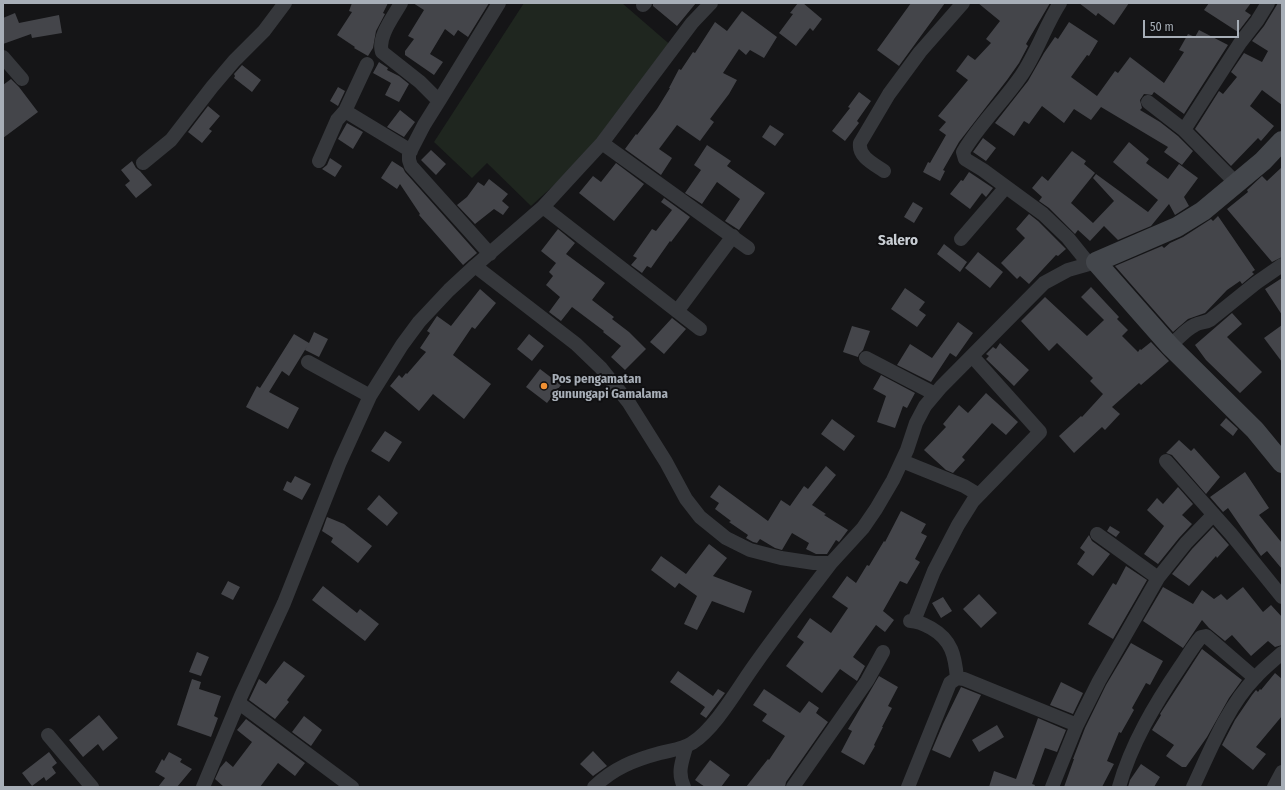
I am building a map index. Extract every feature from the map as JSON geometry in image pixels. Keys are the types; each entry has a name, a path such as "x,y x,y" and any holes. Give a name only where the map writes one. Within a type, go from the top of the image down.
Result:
{"street":[{"path":"143,163 170,140 234,61 264,31 285,3"},
{"path":"401,3 381,39 380,47 382,52 395,64 420,82 439,101"},
{"path":"490,254 411,166 409,160 411,151 424,125 499,3"},
{"path":"203,787 284,603 340,462 370,396 392,361 419,322 449,290 543,207 602,143 692,23 711,3"},
{"path":"884,171 864,157 859,148 860,143 889,94 920,52 963,3"},
{"path":"1060,3 1051,16 1038,49 1021,76 963,152 966,159 1043,214 1068,238 1170,346 1255,430 1282,464"},
{"path":"1184,130 1240,43 1257,21 1268,3"},
{"path":"3,57 22,79"},
{"path":"319,161 367,64"},
{"path":"1148,102 1184,130 1236,183"},
{"path":"345,111 411,151"},
{"path":"596,786 611,772 627,764 649,756 686,747 703,735 722,713 772,641 831,563 863,528 893,480 902,461 916,423 925,406 1044,283 1068,270 1092,263 1177,227 1203,211 1263,161 1282,142"},
{"path":"602,143 748,248"},
{"path":"961,239 1006,187"},
{"path":"543,207 678,310 700,329"},
{"path":"678,310 733,236"},
{"path":"1170,346 1194,325 1210,320 1256,283 1282,265"},
{"path":"475,266 576,344 601,368 629,403 666,462 686,499 700,517 713,528 726,538 750,550 782,558 814,563 831,563"},
{"path":"957,678 955,658 946,638 925,624 912,621 934,571 958,525 973,501 1040,432 972,356"},
{"path":"866,358 935,394"},
{"path":"308,362 370,396"},
{"path":"902,461 964,486 979,495"},
{"path":"1166,461 1280,589"},
{"path":"1052,787 1077,725 1099,681 1158,578 1186,543 1213,515"},
{"path":"1097,534 1158,578"},
{"path":"1119,787 1125,767 1145,726 1174,677 1201,637 1206,636 1212,640 1255,678"},
{"path":"793,787 866,681 883,652"},
{"path":"1193,787 1227,718 1245,689 1282,653"},
{"path":"908,787 950,683 957,678 964,679 1077,725"},
{"path":"239,703 352,787"},
{"path":"48,735 89,786"},
{"path":"684,787 680,779 680,771 686,747"},
{"path":"1274,787 1282,772"}],"shaded area":[{"path":"524,3 622,3 674,48 577,164 531,206 487,163 472,178 434,142"}],"building":[{"path":"352,3 388,3 383,13 385,14 376,31 373,48 368,56 354,48 355,47 337,35 352,12 349,11"},
{"path":"413,3 489,3 468,37 458,30 454,36 445,29 430,54 443,62 434,75 405,55 405,51 414,39 408,36 424,10"},
{"path":"653,3 696,3 677,26 653,6"},
{"path":"798,3 803,3 822,19 813,31 810,28 796,46 779,33 793,14 790,13"},
{"path":"911,3 945,3 899,66 877,50"},
{"path":"978,3 1050,3 1026,44 1028,46 1019,63 959,142 943,170 945,171 940,181 923,172 946,135 939,130 946,122 938,116 968,80 956,71 968,55 975,60 991,43 986,39 1000,21"},
{"path":"1079,3 1129,3 1114,25 1098,13 1096,16"},
{"path":"1209,3 1251,3 1245,11 1251,15 1238,32 1204,10"},
{"path":"1278,3 1282,3 1282,105 1262,90 1250,106 1274,126 1261,141 1258,138 1231,166 1195,129 1219,91 1223,94 1237,77 1231,72 1244,53 1262,62 1268,51 1252,41 1264,26"},
{"path":"742,11 777,37 764,58 750,50 746,55 739,49 723,73 737,80 729,94 710,119 714,122 700,141 677,125 659,149 672,158 661,175 625,149 657,109 670,88 679,69 681,70 693,52 695,53 715,22 727,31"},
{"path":"15,13 19,23 59,15 62,33 32,38 31,34 3,44 3,18"},
{"path":"1069,22 1098,41 1089,56 1087,55 1071,77 1097,96 1115,71 1118,73 1130,57 1164,83 1184,52 1179,50 1188,34 1195,37 1199,30 1228,45 1184,114 1154,92 1152,95 1144,94 1140,100 1142,108 1140,110 1160,122 1178,136 1193,151 1182,165 1164,152 1168,147 1101,107 1091,120 1074,109 1064,123 1042,106 1029,124 1024,121 1014,136 995,123 1028,81 1055,37 1058,39"},
{"path":"379,62 388,68 387,70 399,76 409,84 399,102 385,95 391,83 373,73"},
{"path":"242,65 261,80 252,92 234,78 234,74"},
{"path":"11,79 38,112 3,138 3,85"},
{"path":"338,87 345,91 338,106 330,101"},
{"path":"859,92 871,101 857,121 859,123 845,141 832,131 850,108 848,107"},
{"path":"208,106 220,116 209,129 212,131 202,143 188,132"},
{"path":"400,110 415,122 404,137 387,127"},
{"path":"347,123 363,132 353,149 338,139"},
{"path":"770,125 784,134 775,146 762,137"},
{"path":"983,138 996,148 986,161 973,152"},
{"path":"1129,142 1149,159 1146,163 1168,179 1179,164 1198,178 1184,197 1189,206 1175,215 1169,204 1151,226 1118,240 1104,226 1090,241 1078,230 1075,234 1049,208 1039,201 1042,197 1032,188 1042,176 1048,181 1072,151 1086,161 1084,164 1095,173 1071,203 1093,223 1114,201 1093,178 1096,174 1148,212 1158,200 1113,162"},
{"path":"707,145 731,161 727,166 765,193 739,230 725,221 740,199 717,182 702,204 685,193 701,170 694,165"},
{"path":"431,150 446,164 436,175 421,160"},
{"path":"330,158 342,166 335,177 322,169 327,165"},
{"path":"132,161 136,168 152,185 136,198 125,185 130,181 121,170"},
{"path":"392,161 403,168 477,253 463,265 419,215 420,214 400,184 397,189 381,178"},
{"path":"616,163 644,184 614,221 579,193 593,176 601,182"},
{"path":"1282,167 1282,257 1272,262 1227,209 1248,192 1247,190 1262,176 1267,181"},
{"path":"969,172 993,188 986,197 982,193 970,209 950,194 961,180 963,181"},
{"path":"489,179 508,194 502,201 509,207 503,215 494,209 475,224 457,205 467,197 478,182 484,186"},
{"path":"664,198 690,217 671,242 670,241 651,268 647,266 642,273 631,265 637,258 633,256 652,229 656,231 672,210 661,202"},
{"path":"913,202 923,208 914,223 904,217"},
{"path":"1029,214 1066,249 1058,256 1056,255 1029,284 1020,276 1017,279 1001,263 1025,238 1016,229"},
{"path":"1218,216 1255,270 1252,272 1254,274 1242,284 1240,281 1227,290 1205,313 1188,319 1173,332 1115,266 1162,246 1164,248 1211,219 1213,221"},
{"path":"558,229 575,243 566,254 605,283 592,300 614,317 612,319 629,332 646,349 625,370 611,357 621,346 603,332 604,331 572,307 561,321 549,312 560,297 546,285 553,276 549,272 556,263 541,251"},
{"path":"944,244 967,262 960,272 937,254"},
{"path":"978,252 1003,272 990,288 965,268"},
{"path":"1282,278 1282,315 1265,289"},
{"path":"1091,287 1119,317 1117,319 1128,330 1122,336 1138,352 1151,342 1169,361 1141,385 1139,383 1112,407 1120,414 1105,430 1102,427 1074,453 1059,436 1081,416 1082,417 1103,394 1090,381 1093,378 1057,343 1049,351 1021,321 1045,297 1087,336 1104,320 1081,297"},
{"path":"905,288 925,302 919,310 926,315 917,327 891,309"},
{"path":"480,289 496,303 475,329 472,327 453,355 491,384 464,419 433,394 419,411 390,386 399,375 402,378 406,373 407,374 426,352 420,348 430,333 427,331 437,316 451,326"},
{"path":"1232,313 1242,324 1227,337 1262,372 1240,393 1206,360 1195,345"},
{"path":"672,318 686,329 664,354 650,342"},
{"path":"958,322 973,333 956,357 950,353 931,382 897,365 910,344 932,358"},
{"path":"1282,325 1282,362 1264,338"},
{"path":"852,326 870,331 863,350 858,357 843,352"},
{"path":"314,332 328,339 319,357 305,350 308,345 289,376 282,371 269,392 299,408 288,429 246,407 257,386 260,388 294,334 309,343"},
{"path":"529,334 544,346 532,361 517,349"},
{"path":"1000,343 1029,370 1014,386 986,359 989,356 986,354 993,347 996,349"},
{"name":"Pos pengamatan gunungapi Gamalama","path":"540,369 561,385 547,403 526,387"},
{"path":"881,375 915,393 907,408 903,406 895,428 877,422 886,396 873,389"},
{"path":"986,393 1018,422 1006,435 992,423 962,457 965,460 953,473 946,470 924,450 946,427 943,424 959,405 968,413"},
{"path":"1226,418 1238,429 1233,436 1220,425"},
{"path":"832,419 855,436 844,451 821,434"},
{"path":"385,431 402,442 389,462 371,451"},
{"path":"1179,440 1191,451 1194,448 1220,477 1206,494 1172,455 1166,453"},
{"path":"826,466 836,475 812,505 826,514 824,515 848,530 839,542 836,540 827,554 816,554 806,549 809,543 792,533 782,550 775,548 760,539 757,543 753,542 746,538 748,535 729,522 731,521 715,509 719,503 710,497 719,485 768,521 781,500 790,506 804,486 808,489"},
{"path":"1245,472 1269,508 1259,515 1282,543 1282,569 1267,551 1261,556 1228,508 1223,512 1210,497"},
{"path":"295,476 311,484 302,500 283,490 287,481 291,483"},
{"path":"1178,487 1193,504 1182,515 1192,524 1158,564 1144,554 1164,526 1147,510 1157,498 1163,504"},
{"path":"379,495 398,513 387,526 367,509"},
{"path":"901,511 926,524 921,533 927,536 915,559 920,562 907,584 900,581 883,611 894,620 885,632 876,625 853,657 865,666 857,681 840,669 822,693 786,666 804,642 797,637 810,618 831,633 848,608 832,597 847,576 856,583 867,565 869,566 884,541 885,542"},
{"path":"327,517 344,524 372,546 358,563 331,542 333,538 322,531"},
{"path":"1110,526 1120,532 1116,537 1107,531"},
{"path":"1213,527 1229,545 1217,558 1216,556 1189,586 1172,574 1192,549"},
{"path":"1089,535 1092,541 1110,554 1093,576 1077,564 1085,552 1080,548"},
{"path":"709,544 727,558 713,576 752,591 744,613 712,601 697,630 684,624 697,596 679,583 675,588 651,570 661,556 686,574"},
{"path":"1126,566 1147,580 1113,639 1088,624 1113,583 1116,585"},
{"path":"228,581 240,587 233,600 221,594"},
{"path":"323,586 357,613 360,609 379,624 365,641 312,600"},
{"path":"1163,587 1193,604 1202,590 1214,599 1221,594 1227,600 1243,587 1263,612 1271,605 1282,617 1282,645 1275,647 1268,641 1251,656 1232,635 1225,641 1202,620 1183,648 1143,621"},
{"path":"979,594 997,613 981,628 963,609"},
{"path":"943,597 952,611 941,618 932,603"},
{"path":"1131,643 1163,661 1150,685 1146,683 1132,708 1134,710 1121,733 1119,732 1107,761 1114,764 1102,787 1064,787 1085,728 1106,685"},
{"path":"1202,649 1242,680 1229,698 1207,737 1186,767 1182,767 1166,756 1174,745 1152,730 1161,715 1160,714"},
{"path":"197,652 209,657 201,676 189,672"},
{"path":"284,661 305,676 287,700 289,702 275,719 249,700 259,679 266,684"},
{"path":"678,671 713,696 718,689 725,693 706,718 700,714 705,707 670,682"},
{"path":"1275,673 1282,679 1282,716 1256,747 1266,754 1253,770 1222,745 1235,720 1252,695 1256,690 1258,692 1260,689 1261,690"},
{"path":"879,676 898,687 888,706 892,708 882,727 874,745 875,746 864,765 841,752 852,731 848,729"},
{"path":"192,679 201,682 199,689 221,696 214,716 218,718 211,737 177,725"},
{"path":"1061,682 1083,693 1073,714 1050,705"},
{"path":"961,687 981,695 950,758 932,750"},
{"path":"764,689 800,713 809,701 819,708 816,713 828,722 786,782 785,787 746,787 768,759 769,760 785,736 762,721 767,714 753,705"},
{"path":"99,715 118,738 103,751 98,744 83,757 69,740"},
{"path":"304,716 322,730 311,746 292,732"},
{"path":"1038,718 1066,730 1057,752 1045,748 1032,784 1035,785 1034,787 989,787 994,771 1016,779"},
{"path":"246,719 305,763 295,776 278,763 260,787 224,787 215,779 220,768 226,761 233,767 252,742 237,730"},
{"path":"997,725 1004,737 979,752 972,740"},
{"path":"593,751 607,766 593,776 580,764"},
{"path":"49,752 57,763 52,767 56,773 46,781 44,777 32,786 22,773"},
{"path":"169,752 182,759 180,762 192,769 177,787 158,787 165,778 155,772 162,759 164,761"},
{"path":"710,760 730,775 721,787 705,787 695,780"},
{"path":"1141,764 1160,777 1154,787 1128,787 1130,780"}],"place":[{"name":"Pos pengamatan gunungapi Gamalama","path":"544,386"}],"district":[{"name":"Salero","path":"898,241"}]}
